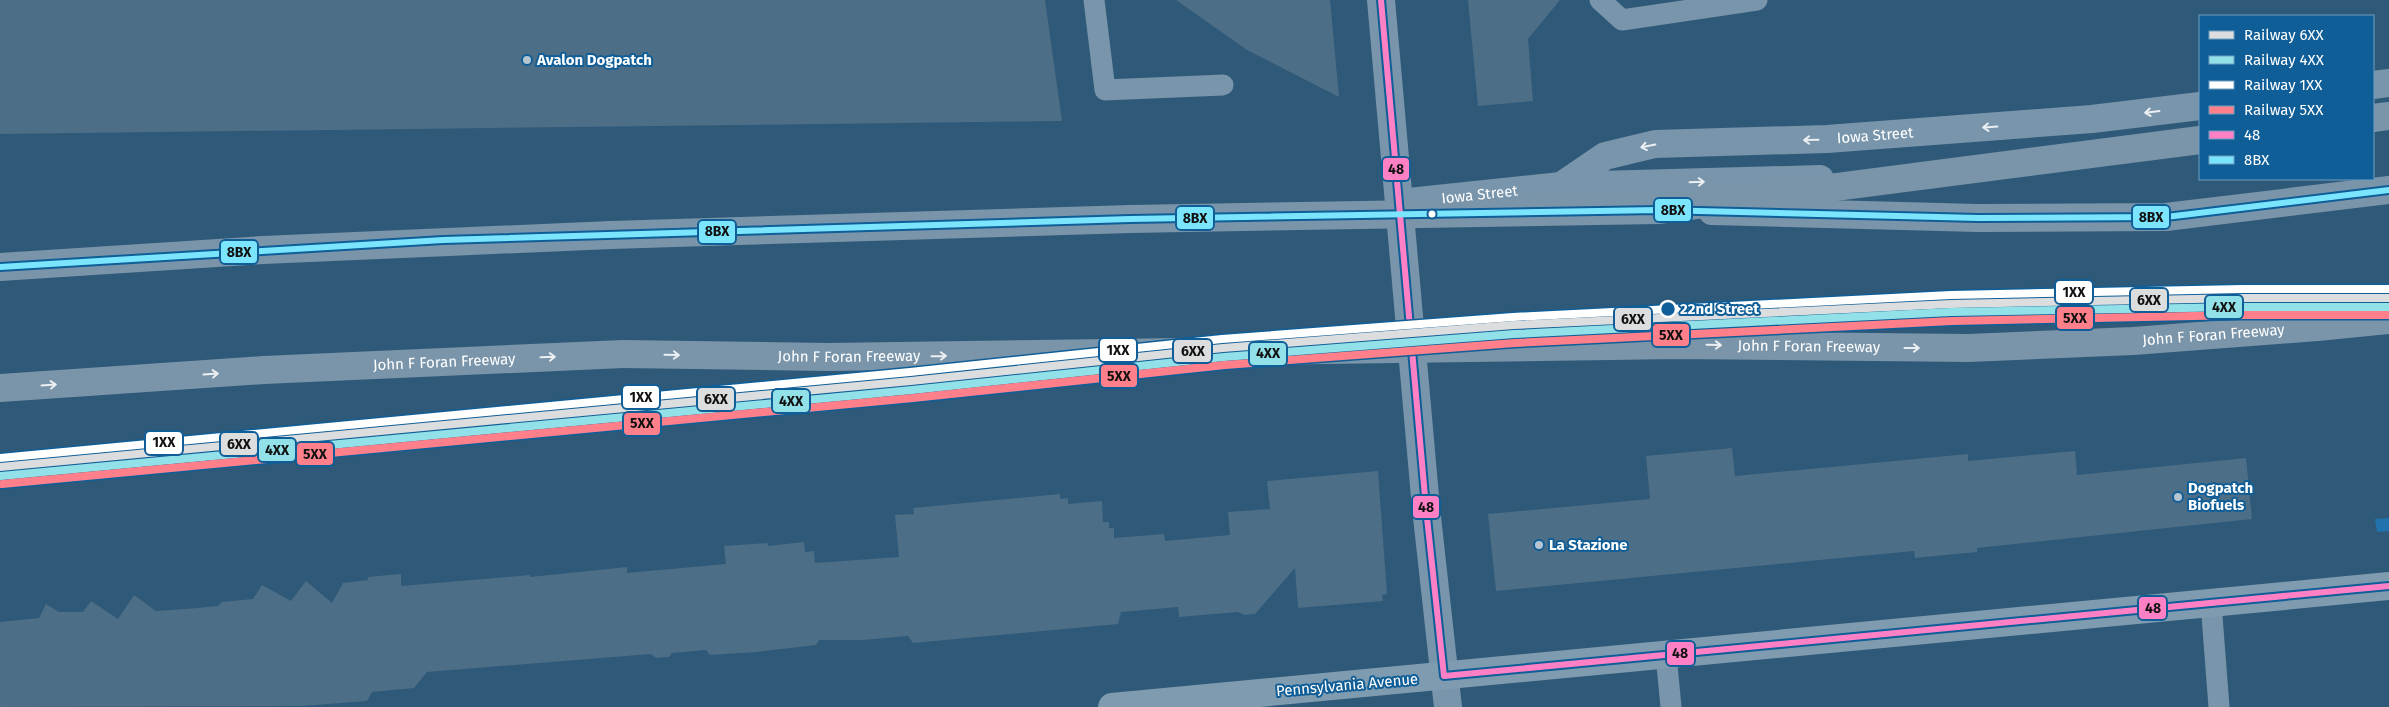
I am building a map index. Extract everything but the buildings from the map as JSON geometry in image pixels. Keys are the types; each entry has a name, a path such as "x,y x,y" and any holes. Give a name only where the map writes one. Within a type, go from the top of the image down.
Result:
{"highway":[{"path":"2374,118 2389,116"},
{"path":"1658,210 2199,140"},
{"path":"0,267 253,250 611,235 1130,218 1658,210 1969,218 2166,217 2389,190"},
{"name":"John F Foran Freeway","path":"0,388 283,369 623,354 828,358 1678,345 1968,348 2133,341 2389,321"}],"main road":[{"name":"Pennsylvania Avenue","path":"1112,707 2389,586"}],"street":[{"path":"1381,0 1419,431 1448,707"},
{"path":"2374,85 2389,83"},
{"name":"Iowa Street","path":"1561,186 1605,156 1655,144 1828,140 2092,119 2199,106"},
{"path":"2374,128 2389,126"},
{"name":"Iowa Street","path":"1400,215 1561,186 1827,179 2097,157 2199,146"}],"lane":[{"path":"1094,0 1105,90 1223,85"},
{"path":"1600,0 1622,20 1757,0"},
{"path":"2211,603 2219,707"},
{"path":"1666,655 1671,707"}],"shaded area":[{"path":"2389,518 2389,531 2377,532 2375,519"}],"rail line":[{"name":"1XX","path":"0,458 910,372 1222,339 1513,317 1951,295 2243,289 2389,289"},
{"name":"6XX","path":"0,467 911,381 1223,348 1514,325 1951,304 2243,298 2389,298"},
{"name":"4XX","path":"1,476 912,390 1224,357 1514,334 1951,312 2243,307 2389,307"},
{"name":"5XX","path":"2,484 913,398 1225,365 1515,343 1952,321 2243,315 2389,315"}],"transit line":[{"name":"48","path":"1381,0 1426,508 1444,676"},
{"name":"8BX","path":"0,267 443,240 1130,219 1658,210 1978,218 2166,217 2389,190"},
{"name":"48","path":"1444,676 2389,586"}],"place":[{"name":"Avalon Dogpatch","path":"527,60"},
{"name":"22nd Street","path":"1668,309"},
{"name":"Dogpatch Biofuels","path":"2178,497"},
{"name":"La Stazione","path":"1539,545"}]}
